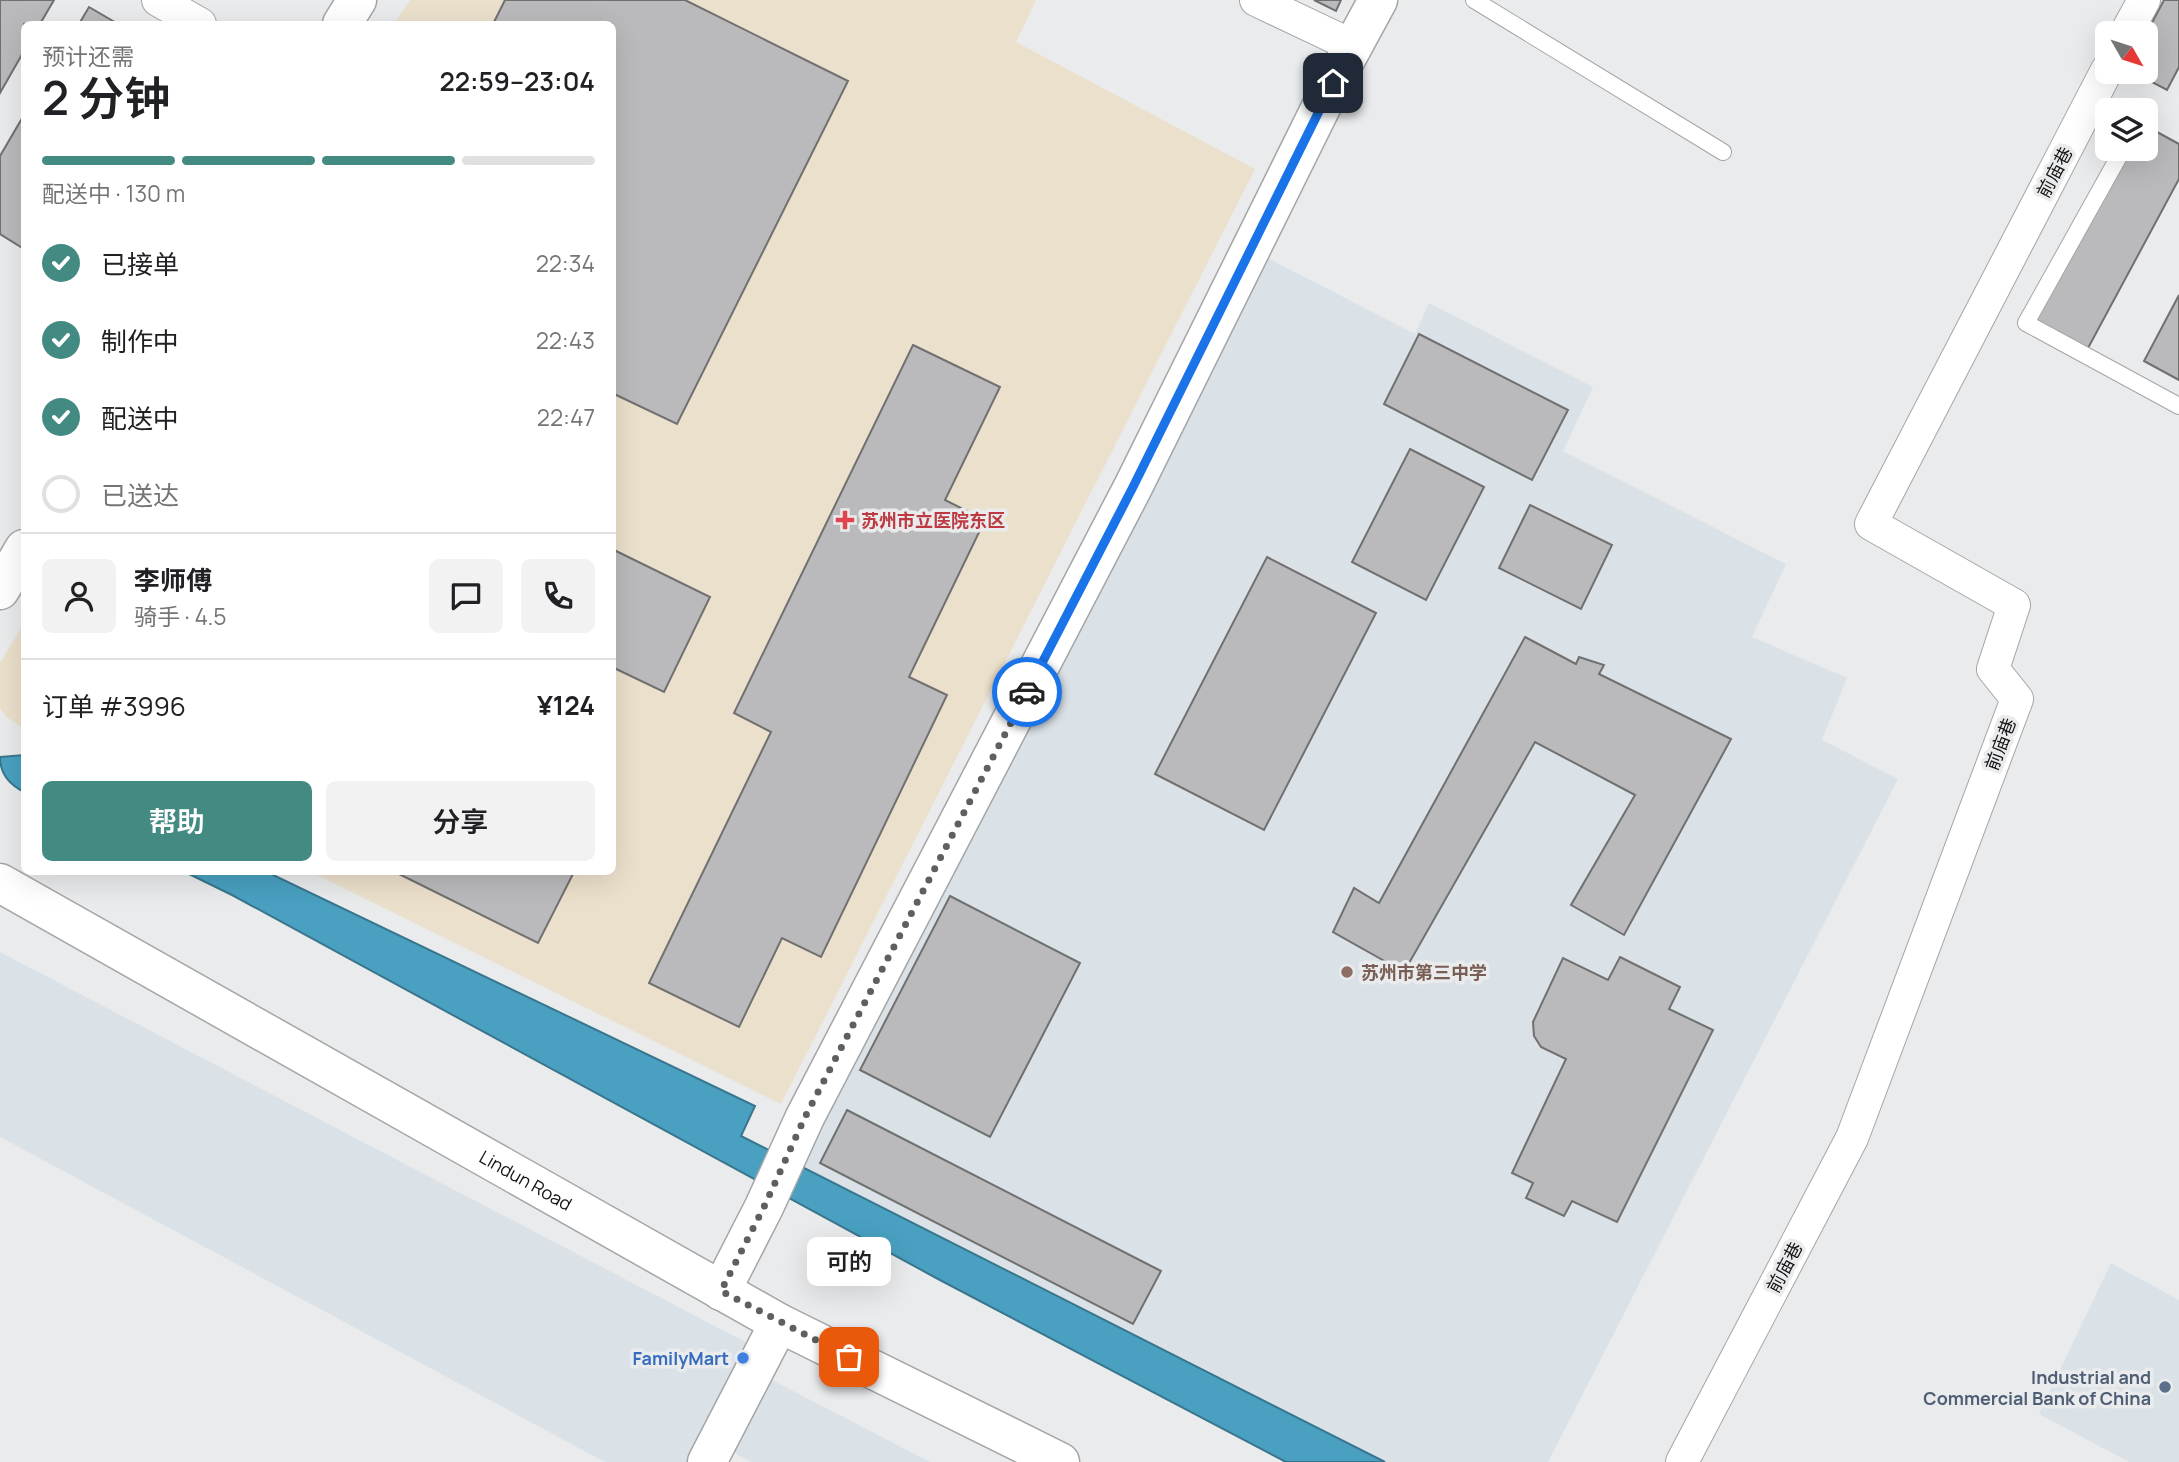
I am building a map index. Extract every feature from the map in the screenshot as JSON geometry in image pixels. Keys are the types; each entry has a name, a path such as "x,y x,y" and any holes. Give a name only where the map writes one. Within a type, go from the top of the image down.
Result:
{"street":[{"path":"158,0 195,21"},
{"path":"344,21 357,0"},
{"path":"1256,0 1353,46"},
{"path":"721,1291 764,1207 805,1117 1133,487 1378,0"},
{"path":"2133,21 2144,0"},
{"name":"前庙巷","path":"1682,1462 1852,1138 2017,699 1993,669 2014,605 1871,524 2100,84"},
{"path":"0,590 21,554"},
{"name":"Lindun Road","path":"0,883 779,1323 1060,1462"},
{"path":"707,1462 779,1323"}],"lane":[{"path":"1474,0 1723,152"},
{"path":"2116,161 2026,323 2179,406"}],"shaded area":[{"name":"苏州市立医院东区","path":"410,0 1036,0 1016,42 1255,169 781,1104 317,875 616,875 616,21 396,21"},
{"name":"苏州市第三中学","path":"1258,253 1415,334 1429,303 1593,387 1563,451 1786,564 1752,637 1847,678 1822,740 1898,779 1548,1462 1385,1462 798,1165"},
{"path":"21,628 21,726 6,717 0,708 0,663"},
{"path":"0,952 749,1344 691,1462 605,1462 0,1137"},
{"path":"2111,1263 2179,1300 2179,1462 2129,1462 2039,1414"},
{"path":"770,1379 930,1462 752,1462 731,1451"}],"water":[{"path":"21,755 21,790 7,778 0,757"},
{"path":"191,875 273,875 755,1106 741,1136 1385,1462 1286,1462 938,1279"}],"building":[{"path":"0,0 54,0 42,21 21,21 21,56 0,93"},
{"path":"505,0 685,0 848,81 677,424 616,395 616,21 494,21"},
{"path":"1314,0 1341,0 1336,11"},
{"path":"2164,0 2179,0 2179,67 2167,90 2156,84 2158,84 2158,21 2153,21"},
{"path":"89,7 113,21 81,21"},
{"path":"21,120 21,247 0,234 0,156"},
{"path":"2158,133 2179,144 2179,179 2087,350 2031,322 2120,161 2158,161"},
{"path":"2179,295 2179,380 2144,361"},
{"path":"1419,334 1568,410 1532,480 1384,404"},
{"path":"913,345 1000,387 945,500 985,520 909,677 947,695 821,957 782,938 739,1027 649,983 771,732 734,713"},
{"path":"1410,449 1484,487 1426,600 1352,562"},
{"path":"1530,505 1612,545 1581,609 1499,568"},
{"path":"616,551 710,597 664,692 616,669"},
{"path":"1267,557 1376,613 1264,830 1155,774"},
{"path":"1525,637 1576,664 1579,657 1604,665 1599,674 1731,739 1624,935 1571,905 1635,795 1535,742 1404,972 1333,932 1354,888 1379,903"},
{"path":"401,875 572,875 538,943"},
{"path":"950,896 1080,963 990,1137 860,1070"},
{"path":"1620,957 1680,987 1669,1009 1713,1030 1617,1222 1572,1201 1564,1216 1526,1198 1533,1183 1512,1173 1566,1059 1541,1047 1534,1036 1533,1022 1563,958 1608,980"},
{"path":"847,1110 1161,1271 1133,1324 820,1163"}],"way so far":[{"path":"849,1357 721,1291 764,1207 805,1117 1027,692"}],"place":[{"name":"苏州市立医院东区","path":"845,520"},
{"name":"苏州市第三中学","path":"1347,972"},
{"name":"可的","path":"849,1357"},
{"name":"FamilyMart","path":"743,1358"},
{"name":"Industrial and Commercial Bank of China","path":"2165,1387"}],"route":[{"path":"1027,692 1133,487 1333,83"}]}
